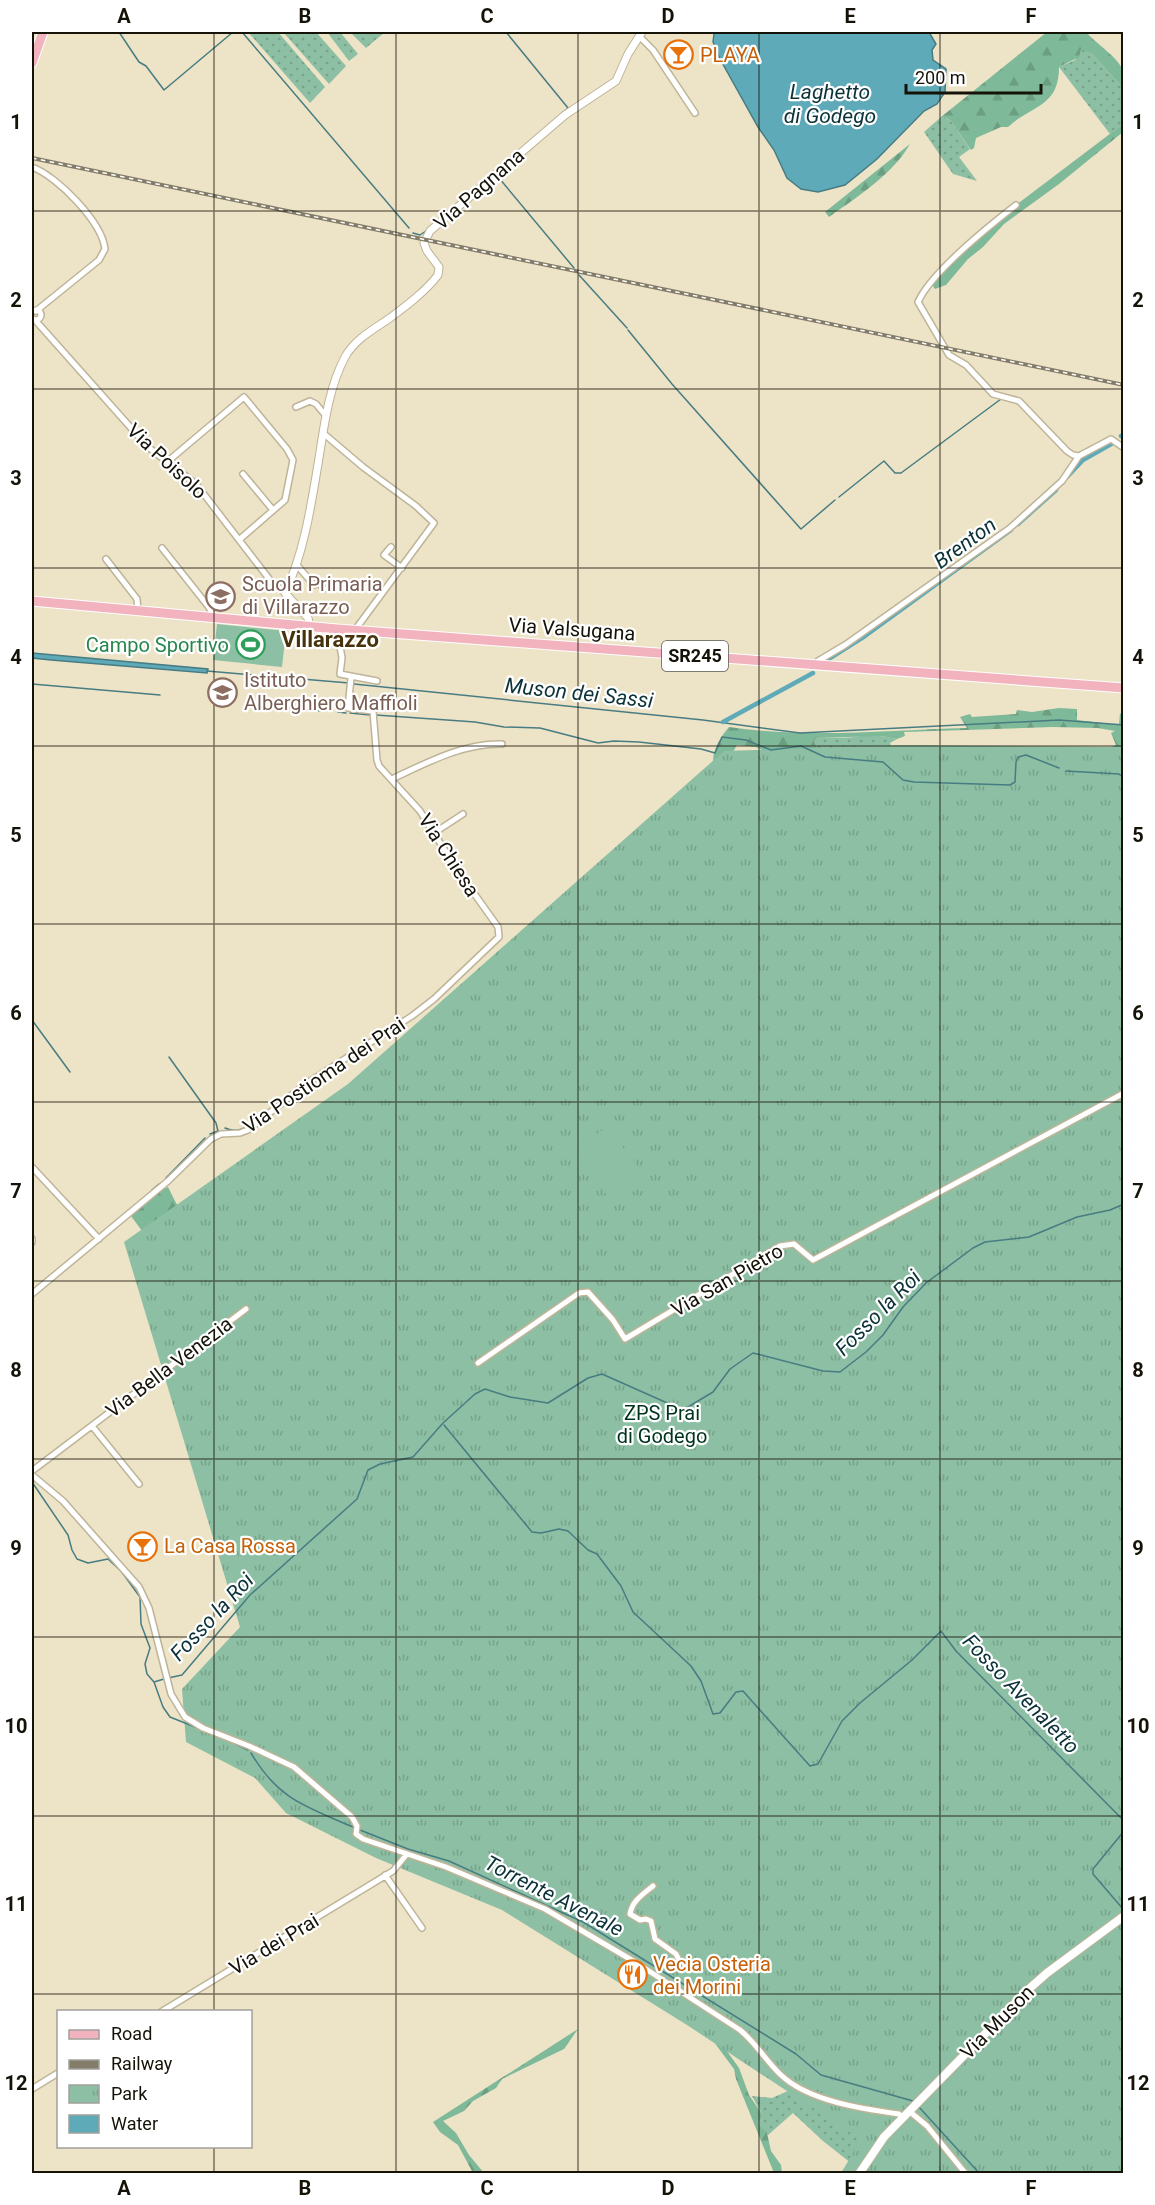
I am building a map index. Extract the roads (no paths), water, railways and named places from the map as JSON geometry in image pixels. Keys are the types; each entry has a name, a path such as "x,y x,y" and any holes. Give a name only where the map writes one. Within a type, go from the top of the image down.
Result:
{"main road":[{"path":"32,63 44,32"},
{"name":"Via Valsugana","path":"32,601 337,629 1124,688"},
{"name":"Via Muson","path":"859,2174 881,2140 1039,1980 1124,1916"}],"street":[{"path":"641,34 695,113"},
{"name":"Via Pagnana","path":"285,592 296,564 318,466 326,416 346,355 366,334 393,316 438,275 439,267 425,247 427,235 566,115 616,81 628,54 641,34"},
{"path":"32,167 44,172 63,186 100,231 105,249 99,260 44,305 35,316"},
{"path":"1016,205 988,227 954,259 925,290 918,302 949,355 966,365 993,394 1019,400 1067,451 1078,459"},
{"name":"Via Poisolo","path":"35,316 136,435 196,484 240,538 270,580 285,592 308,618 310,626"},
{"path":"167,462 244,397 293,460 285,500 240,538"},
{"path":"296,407 310,401 316,404 326,416"},
{"path":"323,433 363,467 416,506 434,523 355,630"},
{"path":"817,665 818,661 845,645 1010,528 1046,497 1078,459 1111,439 1124,448"},
{"path":"243,474 273,510"},
{"path":"391,547 384,555 402,568"},
{"path":"162,548 208,606 211,611 210,617"},
{"path":"106,560 137,599 138,611"},
{"path":"296,564 314,585 319,583 324,589"},
{"name":"Via Chiesa","path":"337,629 342,657 340,674 351,683 348,708 373,711 376,760 381,769 415,805 498,927 500,934"},
{"path":"351,683 376,681"},
{"path":"392,779 451,753 479,746 502,744"},
{"path":"434,833 463,814"},
{"name":"Via Postioma dei Prai","path":"32,1294 168,1181 211,1139 221,1134 248,1130 308,1083 412,1016 450,984 500,934"},
{"name":"Via San Pietro","path":"478,1363 579,1293 588,1292 613,1320 625,1339 780,1246 794,1244 813,1260 1124,1093"},
{"path":"32,1167 99,1239"},
{"name":"Via Bella Venezia","path":"246,1309 32,1473 63,1501 139,1587 149,1608 175,1703 185,1717 203,1728 294,1767 352,1817 363,1839 446,1867 545,1909 626,1956 741,2030 781,2075 795,2086 840,2103 906,2114"},
{"name":"Via Bella Venezia","path":"92,1426 139,1484"},
{"name":"Via dei Prai","path":"165,2010 385,1875 402,1862 407,1854"},
{"path":"385,1875 422,1929"},
{"path":"653,1886 636,1901 630,1914 640,1920 646,1919 651,1922 656,1938 678,1958"},
{"path":"32,2089 57,2074"},
{"path":"906,2114 927,2126 966,2174"}],"water":[{"name":"Laghetto di Godego","path":"718,32 929,32 936,44 932,50 933,60 946,69 945,92 937,104 924,111 877,159 845,185 818,192 801,189 787,178 774,150 758,127 720,59 713,42 714,34"},
{"path":"32,653 208,669 207,673 51,660 32,658"}],"waterway":[{"path":"119,32 139,62 146,66 164,90 233,32"},
{"path":"242,32 409,228"},
{"path":"506,32 568,108 562,113"},
{"path":"499,178 574,268"},
{"path":"413,233 420,235 426,231"},
{"path":"579,275 627,328"},
{"path":"628,330 672,384 801,529 835,500"},
{"path":"839,497 884,461 895,473 901,473 1001,399"},
{"name":"Brenton","path":"1067,477 1083,460 1113,443"},
{"name":"Brenton","path":"1018,524 1056,490"},
{"name":"Brenton","path":"827,660 865,636 1011,530"},
{"name":"Muson dei Sassi","path":"207,671 349,683"},
{"name":"Brenton","path":"723,722 813,673"},
{"path":"32,684 160,695"},
{"name":"Muson dei Sassi","path":"354,684 703,720 800,733 1059,720 1124,725"},
{"path":"276,706 322,711"},
{"path":"338,712 346,713"},
{"path":"350,713 370,715"},
{"path":"376,715 475,722 504,727 540,728 598,743 639,742 701,749 715,753 722,737 746,740 771,750 801,746 825,757 883,762 903,780 914,782 1010,785 1015,782 1018,757 1026,755 1059,768"},
{"path":"1066,771 1119,774 1124,778"},
{"path":"32,1020 70,1072"},
{"path":"169,1057 216,1123 218,1131"},
{"path":"261,1117 297,1087"},
{"path":"225,1128 238,1130 257,1120"},
{"path":"210,1134 218,1131"},
{"path":"166,1178 205,1138"},
{"path":"152,1190 159,1184"},
{"name":"Fosso la Roi","path":"168,1678 182,1675 250,1595 357,1499 368,1470 380,1464 413,1457 443,1423 475,1394 485,1389 510,1397 548,1403 588,1378 602,1374 683,1410 713,1392 730,1369 753,1353 823,1371 840,1372 883,1335 903,1307 926,1283 973,1248 985,1242 1029,1237 1077,1217 1110,1210 1124,1204"},
{"name":"Fosso Avenaletto","path":"444,1425 532,1532 541,1533 559,1529 568,1531 588,1550 597,1554 621,1586 633,1612 691,1666 701,1681 713,1714 720,1713 736,1692 743,1691 810,1766 818,1764 842,1721 912,1660 941,1631 956,1651 1124,1821"},
{"name":"Torrente Avenale","path":"32,1482 68,1535 77,1559 88,1563 108,1559 121,1571 140,1597 141,1624 150,1648 145,1664 147,1674 154,1682 163,1707 170,1717 200,1729"},
{"name":"Fosso la Roi","path":"154,1682 164,1679"},
{"name":"Torrente Avenale","path":"227,1740 248,1750"},
{"name":"Torrente Avenale","path":"251,1753 272,1782 296,1801 355,1828"},
{"name":"Torrente Avenale","path":"360,1830 408,1849 449,1861 583,1922 796,2054 821,2075 913,2101"},
{"name":"Fosso Avenaletto","path":"1123,1909 1093,1874 1093,1869 1124,1831"},
{"path":"918,2106 980,2174"}],"railway":[{"path":"32,158 1124,385"}],"place":[{"name":"PLAYA","path":"679,55"},
{"name":"Scuola Primaria di Villarazzo","path":"221,596"},
{"name":"Campo Sportivo","path":"250,645"},
{"name":"Istituto Alberghiero Maffioli","path":"223,692"},
{"name":"La Casa Rossa","path":"143,1546"},
{"name":"Vecia Osteria dei Morini","path":"632,1975"}],"district":[{"name":"Villarazzo","path":"330,639"}],"park label":[{"name":"ZPS Prai di Godego","path":"662,1424"}]}
